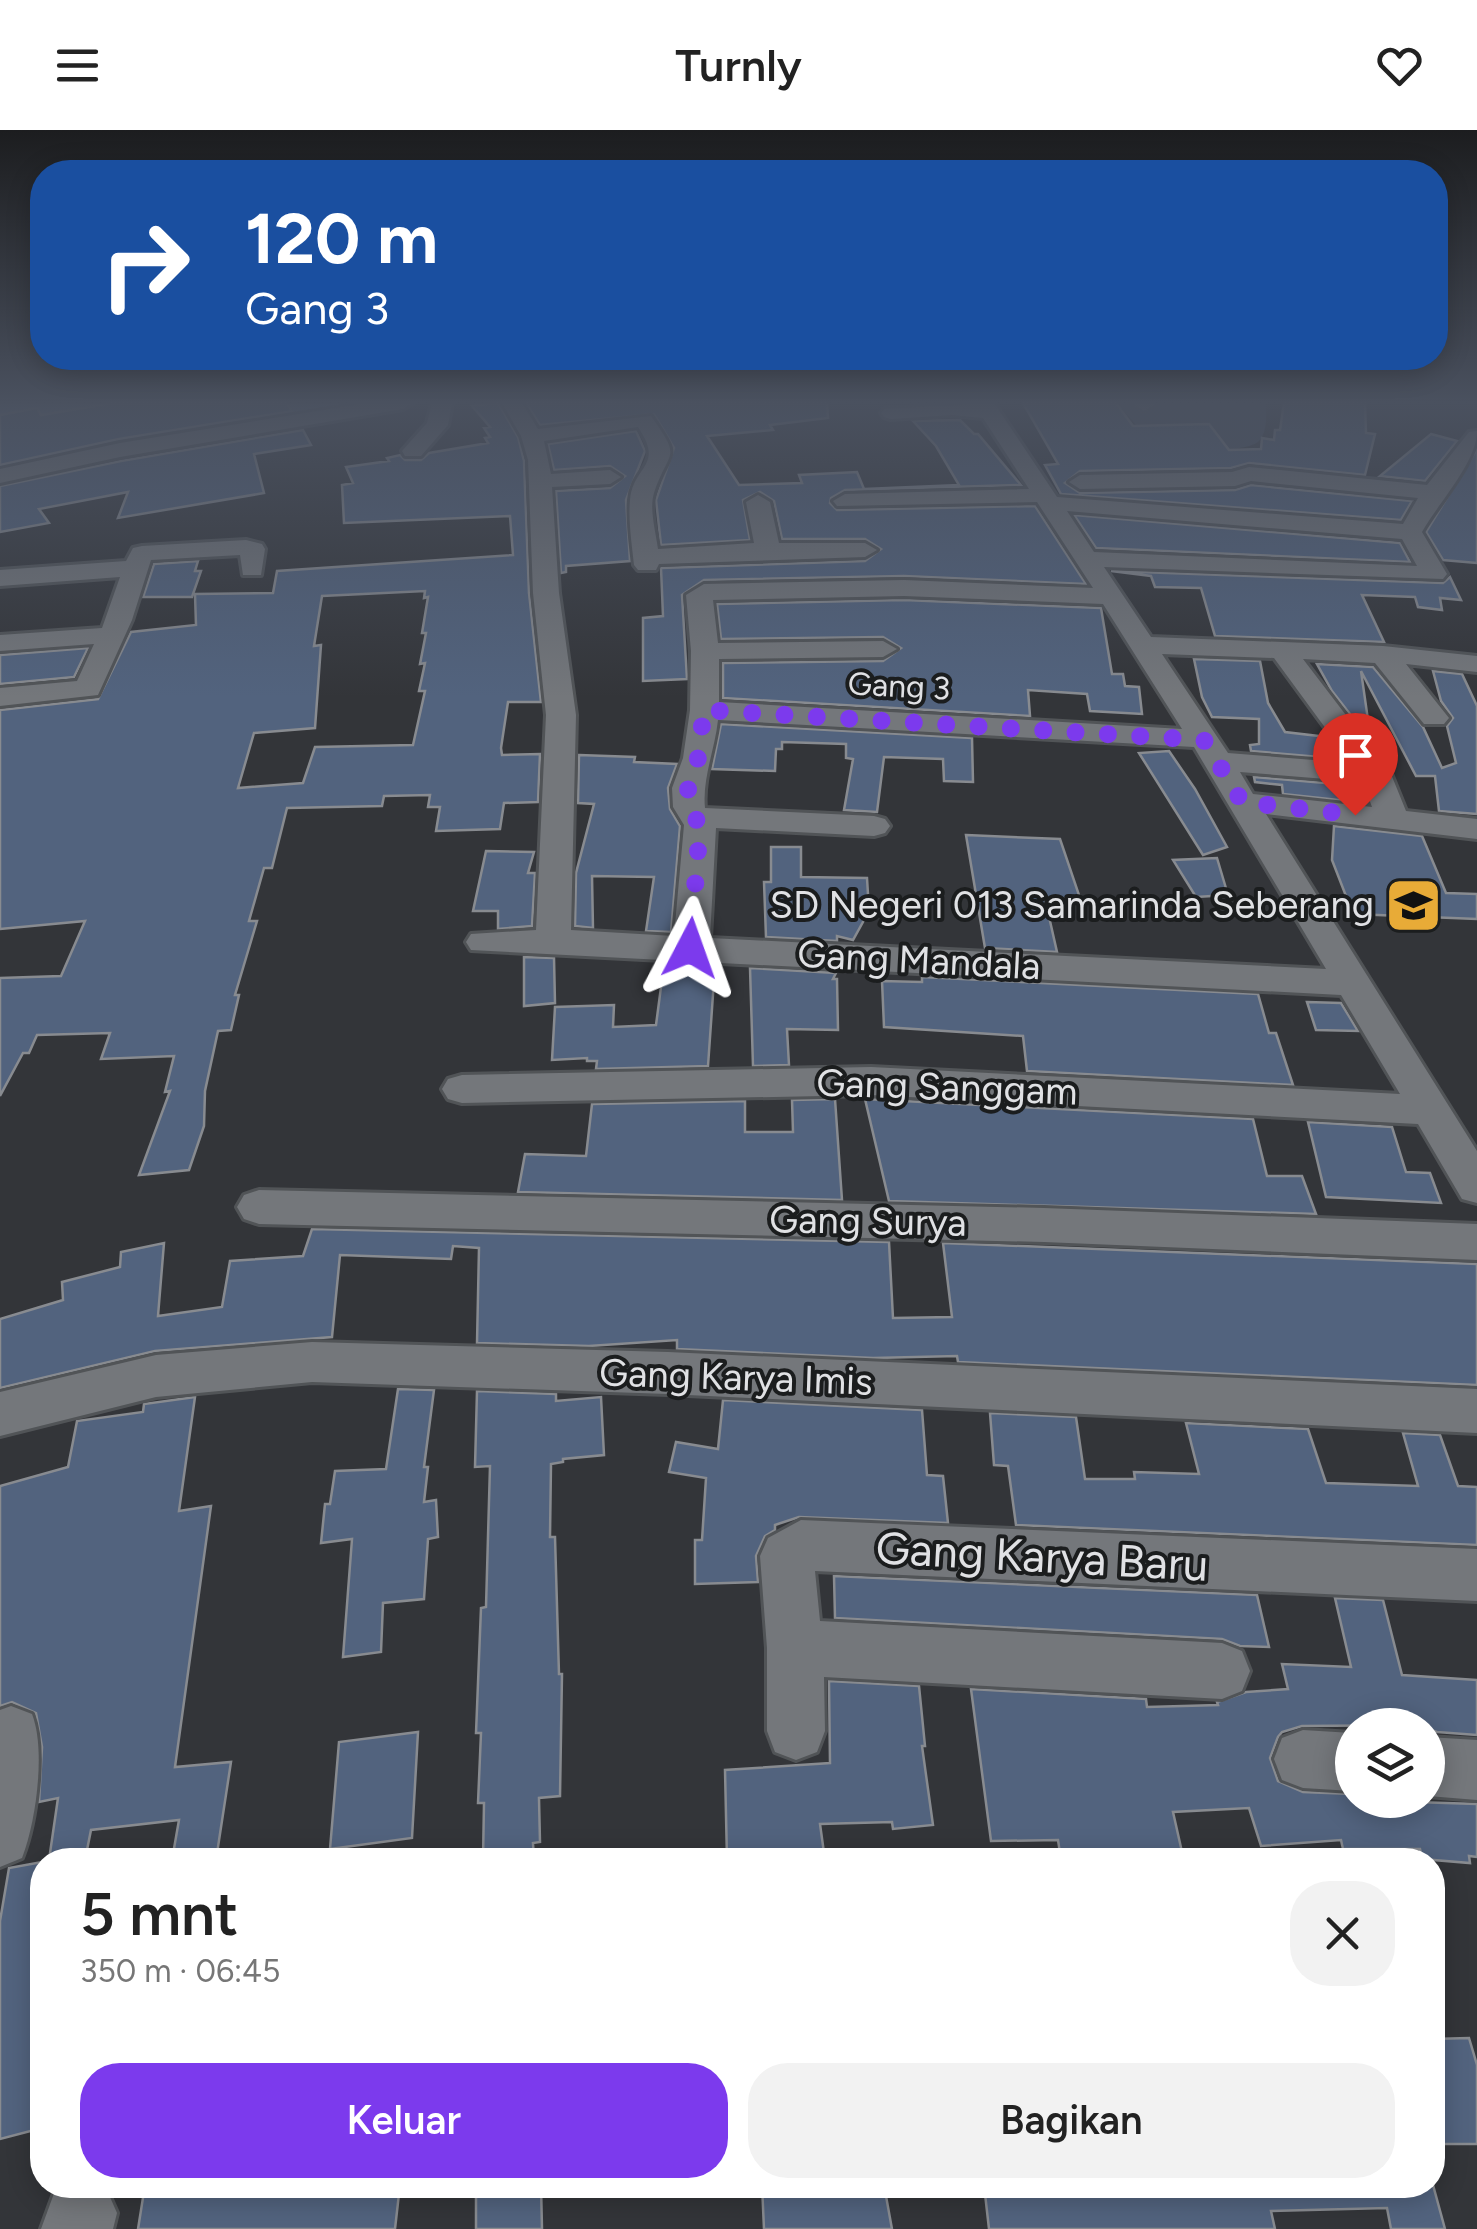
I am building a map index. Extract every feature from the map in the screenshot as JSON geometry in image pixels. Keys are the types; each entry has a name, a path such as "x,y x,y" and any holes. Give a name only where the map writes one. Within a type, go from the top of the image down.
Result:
{"street":[{"path":"540,501 546,593 561,714 553,941"},
{"path":"641,501 647,561 768,550 865,550"},
{"path":"1048,501 1210,750 1475,1181"},
{"path":"1110,501 1410,532"},
{"path":"1410,532 1428,501"},
{"path":"758,502 768,550"},
{"path":"1088,558 1434,574 1410,532"},
{"path":"0,697 86,690 112,635 142,553 246,547 253,550 252,570"},
{"path":"0,578 135,568"},
{"path":"30,578 6,625 112,635"},
{"path":"690,948 700,826 689,807 688,788 698,758 704,710 705,651 699,595 741,589 904,588 1112,598"},
{"path":"1142,645 1383,654 1477,664"},
{"path":"705,651 884,649"},
{"path":"1282,650 1375,774 1393,819"},
{"path":"1383,654 1434,718"},
{"name":"Gang 3","path":"704,710 1210,750 1375,774"},
{"path":"1242,802 1477,829"},
{"path":"696,817 874,826"},
{"name":"Gang Mandala","path":"484,942 553,941 1354,983"},
{"name":"Gang Sanggam","path":"462,1089 871,1081 1432,1110"},
{"name":"Gang Surya","path":"260,1207 1044,1225 1477,1242"},
{"name":"Gang Karya Imis","path":"0,1414 156,1376 312,1362 668,1373 1477,1411"},
{"name":"Gang Karya Baru","path":"796,1731 795,1648 787,1556 800,1545 1477,1575"},
{"path":"795,1648 1222,1671"},
{"path":"0,1836 11,1734"},
{"path":"1445,1768 1477,1770"}],"building":[{"path":"0,501 81,501 39,509 49,523 0,532"},
{"path":"125,501 218,501 118,518"},
{"path":"343,501 526,501 529,593 541,702 508,702 501,748 502,755 540,754 538,802 504,803 500,829 436,831 440,807 428,807 430,795 384,796 382,806 287,808 272,868 264,868 249,921 257,921 235,995 239,995 231,1030 218,1031 205,1091 204,1126 189,1170 139,1175 170,1091 165,1092 174,1056 101,1059 110,1033 37,1035 0,1096 0,978 61,976 85,921 0,929 0,710 98,699 131,632 196,625 195,594 273,593 277,571 513,555 510,516 344,523","holes":["425,591 424,598 428,597 420,664 425,663 419,691 425,691 413,745 315,747 303,783 238,788 254,733 315,728 321,645 314,646 322,596"]},
{"path":"557,501 626,501 630,561 566,566 566,572 561,573"},
{"path":"656,501 743,501 750,540 661,545"},
{"path":"774,501 830,501 837,510 1035,506 1086,584 904,576 704,580 682,595 687,679 643,681 643,618 663,616 661,568 865,561 881,549 865,539 782,539"},
{"path":"1152,501 1412,501 1401,520"},
{"path":"1445,501 1477,501 1477,563 1443,560 1426,532"},
{"path":"1074,515 1400,543 1410,562 1096,548"},
{"path":"198,561 195,571 201,571 192,597 143,597 154,564"},
{"path":"1111,571 1443,583 1450,577 1461,600 1440,598 1442,610 1418,607 1415,597 1362,595 1384,642 1215,636 1201,588 1155,587 1151,576"},
{"path":"904,600 1101,608 1112,674 1123,674 1125,686 1139,687 1142,714 1090,711 1087,694 1028,690 1030,716 723,698 723,663 883,661 901,648 883,637 721,639 717,604"},
{"path":"88,648 74,677 0,684 0,655"},
{"path":"1194,659 1260,661 1268,703 1285,732 1327,737 1343,759 1251,751 1250,745 1259,744 1259,719 1212,717 1202,697"},
{"path":"1317,664 1373,667 1423,727 1442,768 1456,763 1447,726 1453,718 1441,701 1433,671 1462,674 1477,706 1477,814 1439,811 1435,776 1416,776 1361,671 1371,741 1332,691"},
{"path":"721,724 972,738 973,782 944,781 943,759 884,757 877,812 844,810 853,759 846,758 846,744 782,742 782,749 776,749 775,771 712,769"},
{"path":"1169,751 1227,847 1203,855 1139,753"},
{"path":"579,755 635,757 634,762 677,764 668,788 670,809 680,826 671,932 646,931 654,877 592,876 593,928 575,926 576,873 594,804 578,803"},
{"path":"1254,777 1360,786 1366,803 1283,794 1282,785 1255,782"},
{"path":"1334,826 1422,836 1446,893 1477,894 1477,919 1353,914 1332,860"},
{"path":"966,835 1060,839 1080,898 1045,899 1057,952 985,948"},
{"path":"771,847 801,847 801,877 867,878 869,911 853,940 837,936 837,941 766,937 764,882 771,882"},
{"path":"486,851 534,852 528,873 535,873 532,926 498,929 498,911 473,911"},
{"path":"1217,858 1228,895 1196,897 1173,860"},
{"path":"524,957 554,958 555,1003 524,1006"},
{"path":"664,964 715,966 708,1066 596,1069 597,1061 587,1058 552,1060 555,1007 614,1005 613,1027 656,1025"},
{"path":"750,968 836,973 833,979 837,979 838,1030 787,1029 789,1065 753,1066"},
{"path":"922,977 1258,994 1269,1033 1276,1033 1293,1085 1027,1071 1023,1036 884,1027 882,981 922,982"},
{"path":"1307,1002 1341,1003 1358,1031 1316,1030"},
{"path":"835,1099 842,1200 518,1192 525,1154 586,1156 592,1104 745,1101 745,1132 793,1132 792,1100"},
{"path":"865,1099 1253,1119 1267,1176 1302,1176 1316,1214 889,1201"},
{"path":"1308,1122 1392,1127 1406,1172 1430,1173 1441,1203 1326,1197"},
{"path":"312,1229 889,1242 893,1318 952,1317 943,1243 1477,1264 1477,1385 958,1362 957,1356 873,1358 677,1349 677,1340 589,1346 477,1343 479,1248 453,1246 451,1259 340,1255 332,1337 155,1351 0,1388 0,1319 63,1300 62,1282 120,1267 121,1252 164,1243 158,1316 222,1307 230,1261 303,1256"},
{"path":"398,1389 434,1390 424,1467 428,1467 424,1502 436,1500 438,1537 428,1539 424,1599 383,1603 381,1652 343,1657 352,1539 321,1543 325,1504 330,1504 335,1471 386,1469"},
{"path":"477,1391 556,1394 556,1401 601,1397 604,1455 551,1464 550,1537 555,1537 562,1674 560,1796 539,1798 540,1842 533,1843 533,1848 483,1848 484,1803 478,1803 481,1733 476,1733 481,1608 486,1607 490,1466 475,1467"},
{"path":"195,1397 179,1511 211,1506 175,1767 231,1762 218,1848 174,1848 179,1820 91,1830 87,1848 51,1848 58,1798 39,1802 42,1747 36,1713 12,1702 0,1706 0,1486 68,1467 77,1421 143,1412 144,1404"},
{"path":"723,1400 922,1410 927,1475 943,1476 948,1523 799,1517 775,1525 775,1530 765,1536 756,1556 758,1582 695,1584 695,1540 702,1540 706,1478 669,1472 676,1442 718,1449"},
{"path":"990,1413 1076,1417 1085,1479 1135,1479 1134,1472 1199,1474 1186,1423 1308,1429 1326,1483 1418,1486 1403,1433 1440,1435 1458,1486 1477,1487 1477,1545 1016,1525 1008,1466 994,1465"},
{"path":"834,1576 1257,1595 1269,1647 1240,1646 1222,1639 835,1618"},
{"path":"1335,1598 1383,1600 1402,1675 1477,1680 1477,1735 1445,1733 1445,1708 1335,1708 1335,1726 1302,1726 1282,1732 1270,1758 1278,1781 1303,1792 1335,1793 1335,1818 1445,1818 1445,1803 1477,1804 1477,1857 1469,1856 1470,1863 1445,1861 1445,1848 1343,1848 1341,1840 1261,1846 1249,1808 1173,1812 1181,1848 1059,1848 1058,1840 991,1841 971,1689 1146,1699 1147,1707 1218,1705 1217,1702 1246,1692 1288,1689 1282,1664 1351,1667"},
{"path":"829,1681 919,1686 922,1746 933,1825 893,1829 892,1822 820,1824 823,1848 727,1848 725,1770 830,1763"},
{"path":"418,1732 412,1838 330,1848 339,1742"},
{"path":"30,1864 30,2131 0,2139 0,1921 9,1868"},
{"path":"1469,2038 1477,2065 1477,2144 1445,2144 1445,2039"},
{"path":"143,2198 399,2198 395,2229 138,2229"},
{"path":"476,2198 541,2198 542,2229 476,2229"},
{"path":"763,2198 886,2198 892,2229 764,2229"},
{"path":"985,2198 1437,2198 1445,2229 1391,2229 1387,2208 1271,2211 1275,2229 989,2229"}],"place":[{"name":"SD Negeri 013 Samarinda Seberang","path":"1413,905"}],"route":[{"path":"690,948 700,826 689,807 688,788 698,758 704,710 1204,740 1242,802 1355,815"}]}
